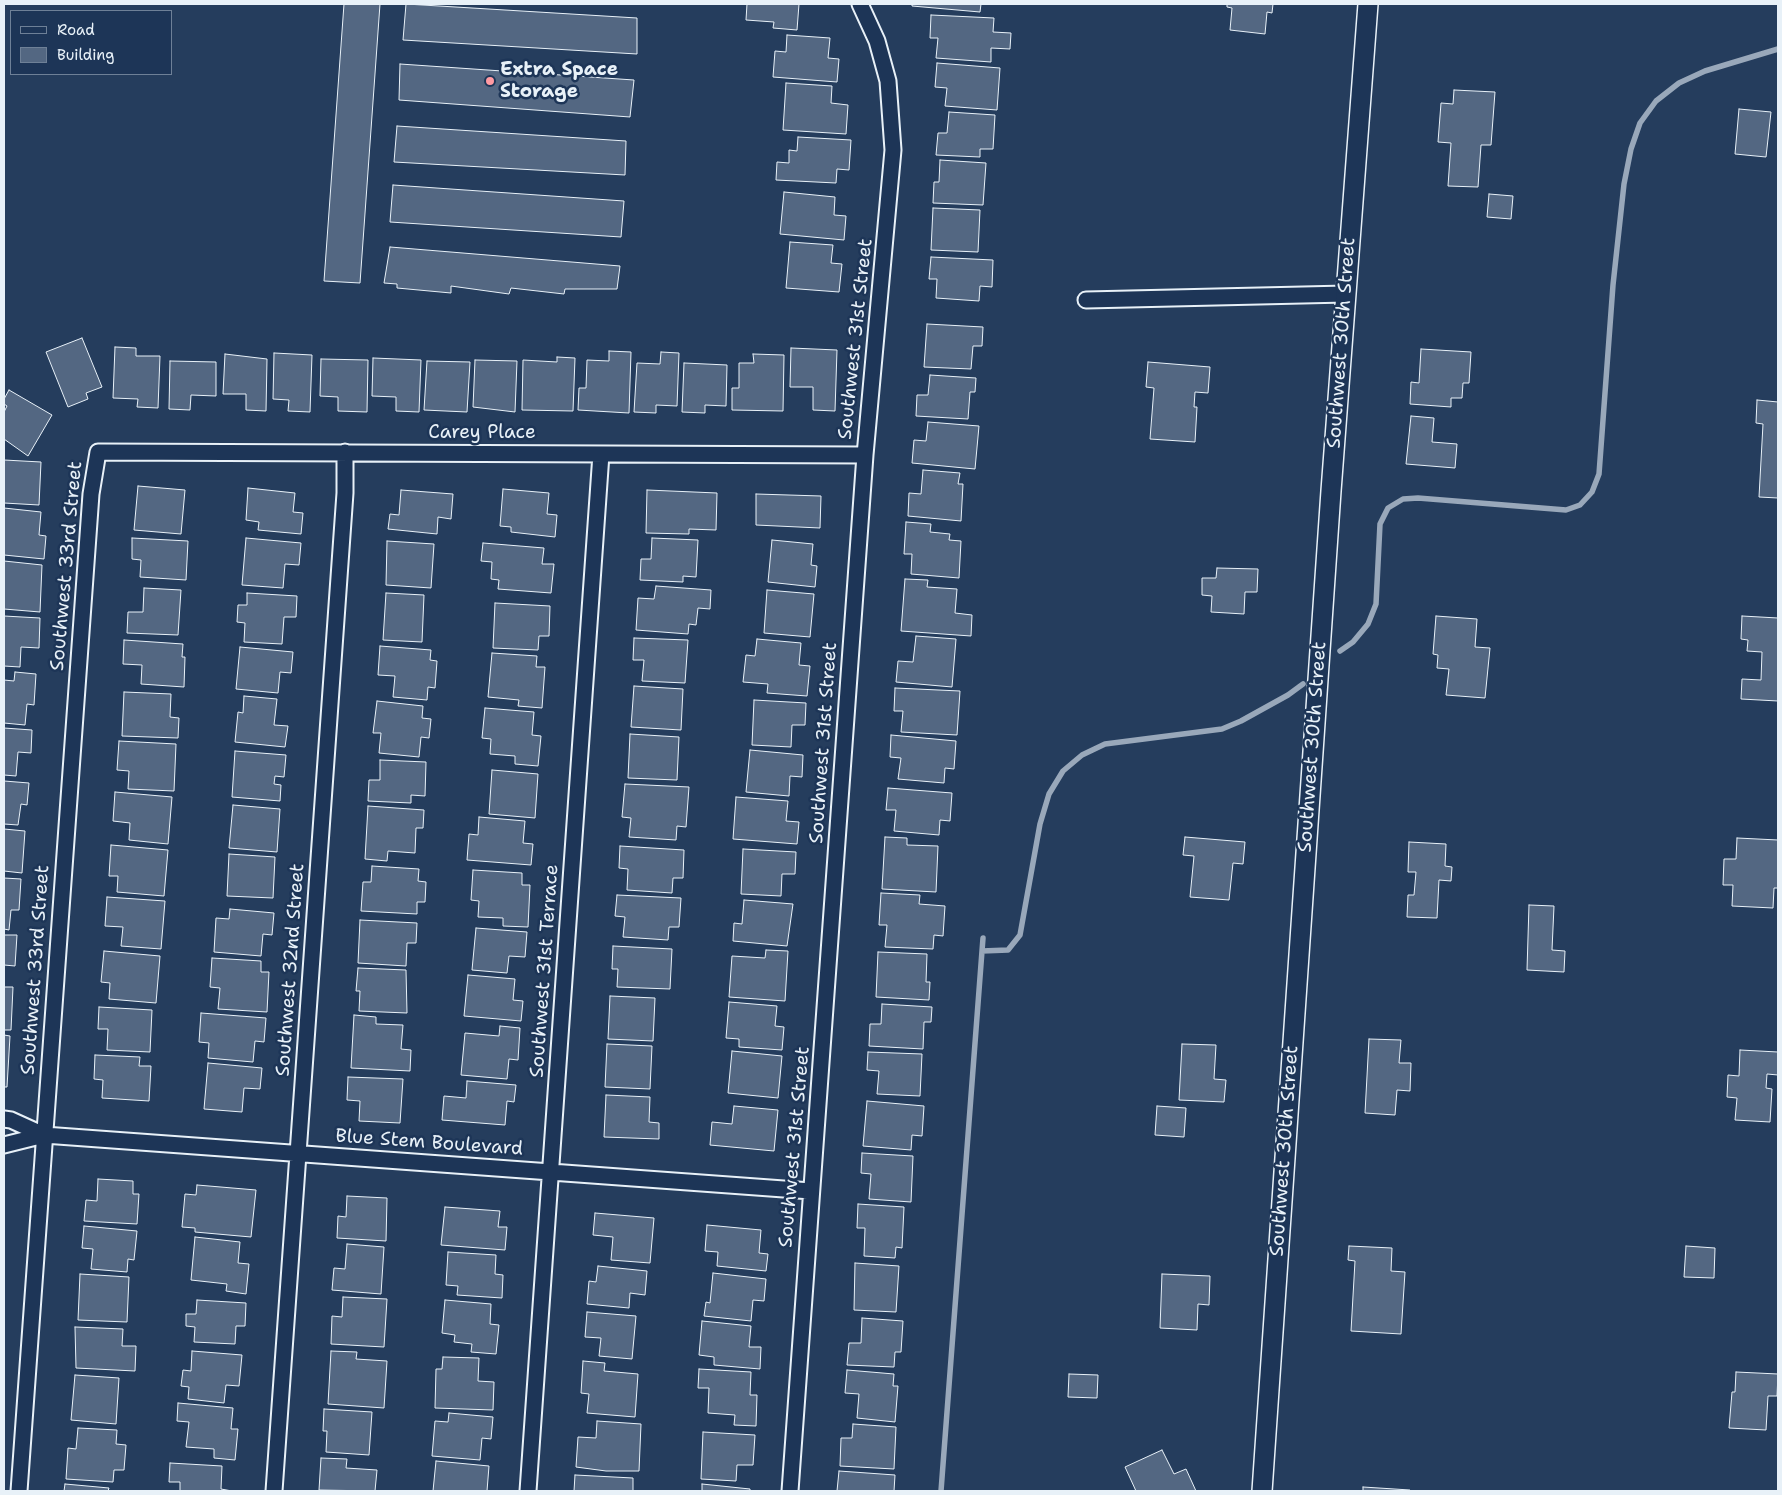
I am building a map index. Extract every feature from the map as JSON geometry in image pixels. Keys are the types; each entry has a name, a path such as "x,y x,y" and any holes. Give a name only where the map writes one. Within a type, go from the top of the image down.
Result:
{"street":[{"name":"Southwest 31st Street","path":"790,1491 865,455 886,243 893,126 888,81 877,41 860,4"},
{"name":"Southwest 30th Street","path":"1262,1491 1368,4"},
{"path":"1086,300 1346,294"},
{"name":"Carey Place","path":"98,452 865,455"},
{"name":"Southwest 33rd Street","path":"19,1491 91,494 98,452"},
{"name":"Southwest 32nd Street","path":"274,1491 346,493 345,452"},
{"name":"Southwest 31st Terrace","path":"528,1491 552,1172 601,454"},
{"name":"Blue Stem Boulevard","path":"4,1120 11,1120 44,1135"},
{"name":"Blue Stem Boulevard","path":"4,1146 44,1135 811,1191"}],"building":[{"path":"344,4 380,4 360,283 324,281"},
{"path":"406,4 637,18 637,54 403,40"},
{"path":"747,4 799,4 797,30 773,28 774,22 746,20"},
{"path":"912,4 981,4 980,12 912,6"},
{"path":"1227,4 1273,4 1272,13 1267,12 1265,34 1230,30 1232,8 1227,7"},
{"path":"931,15 994,18 993,32 1011,33 1010,49 991,48 991,62 936,58 938,38 930,38"},
{"path":"787,35 830,38 828,58 839,59 837,82 773,77 775,51 786,52"},
{"path":"937,63 1000,68 997,110 945,106 947,88 935,87"},
{"path":"400,64 634,80 630,117 399,100"},
{"path":"786,83 832,86 831,103 848,105 846,134 783,130"},
{"path":"1454,90 1495,92 1491,145 1481,145 1478,187 1448,186 1451,143 1438,142 1441,103 1453,104"},
{"path":"1739,109 1771,112 1766,157 1735,154"},
{"path":"949,112 995,115 993,149 980,149 980,157 936,155 938,133 947,133"},
{"path":"397,126 626,141 625,175 394,162"},
{"path":"798,137 851,140 849,170 837,169 836,183 776,180 777,162 789,163 789,150 797,151"},
{"path":"940,160 986,163 983,205 933,203 934,182 939,182"},
{"path":"393,185 624,201 621,237 390,222"},
{"path":"784,192 835,197 834,215 846,216 844,240 780,234"},
{"path":"1489,194 1513,196 1511,219 1487,217"},
{"path":"933,208 980,210 978,252 931,250"},
{"path":"790,242 833,245 831,263 842,264 839,292 786,288"},
{"path":"390,247 620,266 617,289 565,289 564,294 511,288 509,294 451,286 451,293 397,288 397,284 384,283"},
{"path":"931,257 993,260 992,287 980,286 979,301 936,298 937,279 929,279"},
{"path":"927,324 983,327 982,346 973,346 971,369 924,367"},
{"path":"82,338 102,387 86,393 88,399 68,407 46,352"},
{"path":"115,347 136,348 136,356 160,356 158,408 137,407 138,399 113,398"},
{"path":"791,348 837,350 835,411 813,410 813,387 790,387"},
{"path":"1421,349 1471,352 1469,383 1463,383 1462,398 1451,398 1451,407 1410,404 1411,382 1419,383"},
{"path":"609,351 631,352 629,413 578,410 579,388 586,388 587,360 609,361"},
{"path":"661,352 679,353 677,406 656,405 656,413 634,412 637,363 660,364"},
{"path":"274,353 312,355 310,412 288,411 289,400 273,399"},
{"path":"225,354 267,359 266,411 246,410 246,394 223,394"},
{"path":"753,354 784,355 783,411 732,410 732,388 739,388 739,363 754,363"},
{"path":"557,357 575,358 573,411 522,410 523,360 557,362"},
{"path":"373,358 421,360 419,412 396,411 396,397 372,396"},
{"path":"321,359 368,360 367,412 338,411 338,397 320,396"},
{"path":"475,360 517,361 515,412 473,407"},
{"path":"170,361 216,362 216,396 191,395 190,410 169,409"},
{"path":"427,361 470,362 467,412 424,410"},
{"path":"1148,362 1210,367 1208,393 1195,392 1194,407 1197,407 1195,442 1150,439 1154,388 1146,387"},
{"path":"684,363 727,365 726,406 705,405 705,413 682,412"},
{"path":"930,375 976,378 975,392 970,392 968,419 916,416 917,395 928,395"},
{"path":"9,390 52,415 28,456 4,439 4,412 7,406 4,404 4,399"},
{"path":"1757,400 1778,402 1778,498 1759,497 1763,424 1756,423"},
{"path":"1411,416 1434,418 1432,442 1457,444 1455,468 1406,464"},
{"path":"928,422 979,426 975,469 912,463 914,440 926,441"},
{"path":"4,460 41,462 39,505 4,503"},
{"path":"923,470 960,473 958,484 963,484 961,521 908,516 909,493 921,494"},
{"path":"138,486 185,490 181,534 134,530"},
{"path":"248,488 295,493 293,512 303,513 301,534 258,530 259,522 246,520"},
{"path":"503,489 549,493 547,514 557,515 555,537 511,532 511,527 500,526"},
{"path":"401,490 453,494 451,519 438,517 437,534 388,529 390,514 399,515"},
{"path":"647,490 717,493 716,530 689,529 689,534 646,533"},
{"path":"756,494 821,496 820,528 756,525"},
{"path":"4,508 41,512 39,535 46,536 44,559 4,555"},
{"path":"906,522 931,524 930,532 950,534 949,540 961,541 959,578 911,574 912,554 904,554"},
{"path":"132,538 188,541 186,580 140,577 141,560 132,559"},
{"path":"246,538 301,543 299,565 285,564 283,588 242,585"},
{"path":"652,538 698,540 696,577 683,576 683,582 640,580 641,559 651,559"},
{"path":"772,540 813,544 811,565 817,566 815,587 768,582"},
{"path":"387,541 434,544 431,588 386,585"},
{"path":"483,543 544,548 542,564 554,564 551,593 498,589 499,580 491,579 492,562 481,561"},
{"path":"4,561 42,565 40,612 4,609"},
{"path":"1217,568 1258,569 1257,592 1245,592 1244,614 1211,612 1212,596 1202,595 1202,578 1216,578"},
{"path":"905,579 928,580 927,587 957,589 955,613 972,615 971,636 901,631"},
{"path":"656,586 711,590 710,609 698,608 696,625 689,624 688,634 636,630 638,598 654,599"},
{"path":"144,588 181,590 178,635 127,633 128,612 143,612"},
{"path":"767,590 814,594 810,637 764,633"},
{"path":"247,593 297,596 296,617 284,617 282,644 244,642 245,623 237,622 238,605 247,605"},
{"path":"386,593 424,595 422,642 383,640"},
{"path":"495,603 550,606 549,636 539,636 538,650 493,648"},
{"path":"4,616 40,618 39,648 21,647 20,667 4,666"},
{"path":"1436,616 1477,619 1475,647 1490,648 1485,698 1446,695 1449,669 1437,668 1438,655 1433,654"},
{"path":"1742,616 1778,618 1778,701 1741,699 1742,679 1761,680 1762,652 1747,651 1748,640 1741,639"},
{"path":"916,636 956,639 952,687 896,682 898,661 913,662"},
{"path":"634,638 688,640 685,683 642,681 644,660 633,660"},
{"path":"757,639 801,643 799,665 810,666 807,696 767,693 768,684 743,682 746,655 755,656"},
{"path":"124,640 183,644 182,657 185,657 184,687 141,684 142,665 123,664"},
{"path":"380,646 431,650 430,660 437,661 435,688 428,687 427,700 393,697 395,676 378,675"},
{"path":"240,647 293,652 291,673 280,672 278,693 236,689"},
{"path":"492,653 537,656 536,667 545,667 542,708 518,706 519,700 488,697"},
{"path":"15,672 36,674 34,705 27,704 25,725 4,723 4,680 14,681"},
{"path":"634,686 683,689 681,730 631,727"},
{"path":"895,688 960,691 957,735 901,732 903,711 894,711"},
{"path":"124,692 171,694 170,717 179,718 178,738 122,736"},
{"path":"244,696 277,699 274,725 288,726 285,747 235,742 238,712 243,713"},
{"path":"754,700 806,703 805,725 792,725 791,747 752,745"},
{"path":"377,701 423,706 422,718 431,719 429,738 421,737 419,757 379,753 381,733 373,733"},
{"path":"485,708 534,712 532,735 541,736 538,766 515,764 515,756 490,754 491,739 482,738"},
{"path":"4,728 32,730 31,753 18,752 16,776 4,775"},
{"path":"630,734 679,737 677,780 628,778"},
{"path":"891,735 956,741 954,769 945,768 944,783 898,779 901,758 890,757"},
{"path":"119,741 176,744 174,791 128,789 129,771 117,770"},
{"path":"750,750 803,755 802,777 790,776 789,796 746,792"},
{"path":"235,751 286,755 284,777 275,776 274,784 281,785 280,801 232,797"},
{"path":"380,760 426,762 425,796 411,795 411,803 368,801 369,780 380,780"},
{"path":"492,770 538,774 535,818 489,814"},
{"path":"4,781 29,783 27,805 21,804 18,825 4,824"},
{"path":"625,784 689,787 686,827 677,826 676,840 629,837 631,818 622,817"},
{"path":"888,788 952,793 950,821 940,820 939,835 894,831 896,810 886,810"},
{"path":"115,792 172,797 168,844 129,840 130,823 113,821"},
{"path":"736,797 788,801 786,821 799,822 797,844 733,839"},
{"path":"233,805 280,809 277,852 229,848"},
{"path":"368,806 424,810 423,828 416,828 415,853 388,851 387,861 365,859"},
{"path":"479,817 525,821 523,843 533,844 531,865 467,860 469,834 478,835"},
{"path":"4,829 25,831 22,873 4,871"},
{"path":"885,837 907,838 907,845 938,846 936,892 882,889"},
{"path":"1185,837 1245,842 1243,864 1233,863 1229,900 1190,897 1194,856 1183,855"},
{"path":"1737,838 1778,840 1778,888 1774,888 1773,908 1732,906 1733,885 1723,885 1724,859 1736,859"},
{"path":"1409,842 1446,844 1445,866 1452,867 1451,881 1439,880 1437,918 1407,917 1408,895 1414,895 1416,872 1408,872"},
{"path":"111,845 168,850 164,896 117,892 118,876 109,876"},
{"path":"620,846 684,850 683,878 673,878 672,893 627,890 628,869 619,868"},
{"path":"743,849 796,852 795,874 782,874 781,896 741,894"},
{"path":"229,854 275,857 273,898 227,896"},
{"path":"372,866 419,869 418,881 426,882 425,902 417,902 417,914 361,911 363,882 371,882"},
{"path":"473,870 522,873 522,885 530,885 528,927 503,926 503,918 478,917 479,901 471,900"},
{"path":"4,878 21,879 19,910 11,910 9,930 4,929"},
{"path":"881,893 920,895 919,904 945,906 943,936 934,935 933,949 885,947 887,925 879,925"},
{"path":"617,895 681,898 679,927 669,927 668,940 623,937 625,917 615,916"},
{"path":"107,897 165,901 161,949 121,946 123,927 105,926"},
{"path":"744,900 793,904 787,946 733,941 734,923 742,924"},
{"path":"1529,905 1554,906 1552,950 1565,951 1564,972 1527,970"},
{"path":"230,909 274,913 272,935 263,934 261,956 214,952 216,918 229,919"},
{"path":"360,920 417,923 416,943 407,943 406,966 358,963"},
{"path":"476,928 527,932 525,957 509,956 507,973 472,970"},
{"path":"4,935 17,935 15,966 4,965"},
{"path":"613,946 672,949 670,989 617,987 618,969 612,969"},
{"path":"766,950 788,951 785,1001 729,997 732,956 765,958"},
{"path":"104,951 160,956 156,1003 109,999 110,983 101,982"},
{"path":"878,952 927,954 926,982 930,982 929,1000 876,997"},
{"path":"212,958 261,961 261,972 269,972 267,1012 218,1009 220,988 210,987"},
{"path":"358,968 406,970 407,1013 359,1011 360,991 356,991"},
{"path":"468,975 515,979 513,1000 523,1001 521,1021 464,1016"},
{"path":"4,987 13,987 11,1030 4,1030"},
{"path":"610,996 655,998 653,1041 608,1039"},
{"path":"729,1002 777,1006 775,1026 784,1027 782,1050 739,1047 739,1039 726,1038"},
{"path":"882,1004 932,1007 931,1022 924,1022 923,1049 869,1046 870,1024 881,1024"},
{"path":"99,1007 152,1010 150,1052 107,1050 108,1029 98,1029"},
{"path":"201,1013 266,1018 264,1042 255,1041 253,1062 208,1058 209,1043 199,1042"},
{"path":"354,1015 376,1017 376,1024 403,1025 401,1049 411,1050 410,1071 351,1068"},
{"path":"500,1026 520,1028 518,1060 509,1059 507,1079 461,1075 465,1033 499,1036"},
{"path":"4,1035 10,1036 7,1087 4,1087"},
{"path":"1369,1039 1401,1040 1399,1063 1411,1063 1410,1091 1397,1090 1395,1115 1365,1113"},
{"path":"607,1044 652,1046 650,1089 605,1087"},
{"path":"1182,1044 1216,1045 1214,1079 1226,1080 1224,1102 1179,1100"},
{"path":"1740,1050 1778,1052 1778,1075 1767,1074 1766,1088 1772,1089 1770,1122 1735,1120 1737,1098 1727,1097 1728,1075 1739,1076"},
{"path":"732,1051 782,1056 778,1098 728,1093"},
{"path":"868,1052 922,1054 920,1096 877,1094 879,1071 867,1070"},
{"path":"95,1055 140,1057 139,1066 151,1066 149,1101 102,1098 103,1080 94,1079"},
{"path":"208,1063 262,1068 260,1089 244,1088 242,1112 204,1109"},
{"path":"348,1077 403,1079 400,1123 359,1121 360,1101 347,1100"},
{"path":"467,1081 516,1085 514,1102 507,1101 505,1125 442,1120 444,1096 466,1098"},
{"path":"606,1095 650,1097 649,1122 659,1123 659,1139 604,1137"},
{"path":"867,1101 924,1106 922,1136 912,1135 911,1150 863,1146"},
{"path":"734,1106 778,1110 774,1151 710,1145 712,1122 732,1124"},
{"path":"1157,1106 1186,1108 1184,1137 1155,1135"},
{"path":"862,1153 913,1156 911,1202 869,1199 871,1174 861,1173"},
{"path":"98,1179 133,1181 133,1194 139,1194 137,1224 84,1221 86,1200 97,1201"},
{"path":"197,1185 256,1190 251,1237 195,1232 195,1228 182,1227 185,1194 196,1195"},
{"path":"347,1196 387,1198 386,1241 337,1238 338,1216 346,1217"},
{"path":"858,1204 904,1207 902,1248 896,1247 895,1258 864,1256 865,1228 857,1228"},
{"path":"445,1207 500,1211 498,1227 507,1227 505,1250 441,1245"},
{"path":"595,1213 654,1218 650,1263 611,1260 613,1237 593,1235"},
{"path":"707,1225 761,1230 759,1253 768,1254 766,1271 717,1266 718,1252 705,1251"},
{"path":"84,1226 137,1231 134,1260 128,1259 127,1272 91,1269 93,1249 82,1248"},
{"path":"195,1237 240,1242 238,1263 249,1264 246,1294 226,1291 227,1284 191,1280"},
{"path":"347,1244 384,1247 381,1294 332,1290 334,1268 345,1269"},
{"path":"1349,1246 1392,1248 1391,1271 1405,1272 1401,1334 1351,1331 1355,1261 1348,1260"},
{"path":"1686,1246 1715,1248 1714,1278 1684,1277"},
{"path":"448,1252 496,1255 495,1274 503,1275 502,1298 457,1295 458,1286 446,1285"},
{"path":"855,1263 899,1266 896,1312 854,1310"},
{"path":"598,1266 647,1271 645,1295 630,1293 629,1308 587,1304 589,1281 596,1282"},
{"path":"713,1273 766,1279 764,1301 753,1300 751,1321 704,1316 706,1302 710,1303"},
{"path":"80,1274 129,1277 127,1322 78,1320"},
{"path":"1162,1274 1210,1276 1209,1305 1198,1304 1197,1330 1160,1328"},
{"path":"343,1297 387,1299 384,1347 331,1344 332,1316 342,1317"},
{"path":"197,1300 246,1303 245,1326 236,1326 235,1344 194,1342 195,1327 186,1326 186,1314 196,1314"},
{"path":"445,1300 491,1304 490,1324 499,1325 496,1354 471,1352 472,1344 454,1342 455,1335 442,1333"},
{"path":"587,1312 636,1316 632,1359 599,1356 601,1338 585,1337"},
{"path":"862,1318 903,1321 901,1352 895,1352 894,1367 847,1365 849,1343 861,1343"},
{"path":"702,1321 751,1326 749,1347 761,1347 760,1369 714,1365 714,1357 699,1355"},
{"path":"75,1327 123,1329 122,1346 136,1346 135,1371 76,1368"},
{"path":"192,1351 242,1355 239,1386 226,1385 224,1403 188,1399 189,1387 181,1386 183,1370 191,1371"},
{"path":"331,1351 357,1352 356,1359 387,1361 384,1408 328,1404"},
{"path":"443,1357 479,1358 478,1381 494,1382 493,1410 435,1408 436,1369 442,1369"},
{"path":"583,1361 605,1363 604,1371 638,1374 635,1417 587,1413 589,1394 581,1393"},
{"path":"699,1369 751,1372 750,1395 757,1395 756,1426 734,1425 735,1415 708,1413 709,1388 698,1388"},
{"path":"847,1370 894,1374 893,1386 898,1386 895,1422 857,1418 859,1394 845,1393"},
{"path":"1736,1372 1778,1374 1777,1396 1768,1396 1766,1430 1729,1428"},
{"path":"1069,1374 1098,1375 1097,1398 1068,1397"},
{"path":"75,1375 119,1378 116,1424 71,1420"},
{"path":"178,1403 233,1408 231,1429 238,1429 235,1460 214,1458 214,1449 186,1447 189,1422 177,1421"},
{"path":"324,1409 372,1412 369,1455 326,1452 327,1431 323,1431"},
{"path":"449,1413 493,1417 491,1439 482,1438 480,1460 432,1456 435,1421 448,1422"},
{"path":"597,1421 641,1424 639,1471 606,1471 576,1467 578,1437 596,1438"},
{"path":"853,1424 896,1427 894,1469 840,1466 841,1438 852,1438"},
{"path":"78,1428 117,1430 116,1444 126,1445 124,1470 114,1470 113,1482 66,1479 68,1448 76,1449"},
{"path":"703,1432 755,1435 753,1465 737,1465 736,1481 701,1479"},
{"path":"1162,1450 1174,1474 1186,1469 1196,1491 1136,1491 1125,1467"},
{"path":"321,1458 347,1459 346,1468 377,1470 375,1491 319,1490"},
{"path":"436,1461 489,1466 487,1491 433,1491"},
{"path":"170,1463 222,1466 221,1489 232,1491 180,1491 180,1482 169,1482"},
{"path":"839,1471 895,1475 894,1491 837,1491"},
{"path":"575,1475 633,1478 633,1491 574,1491"},
{"path":"65,1484 109,1488 108,1491 64,1491"},
{"path":"702,1484 750,1489 750,1491 702,1491"},
{"path":"1363,1487 1410,1490 1410,1491 1363,1491"}],"waterway":[{"path":"1340,651 1353,642 1368,624 1376,604 1380,524 1388,508 1403,499 1418,498 1566,510 1580,505 1592,492 1599,474 1613,285 1624,184 1631,149 1640,123 1656,101 1679,83 1705,71 1778,49"},
{"path":"983,938 982,951 1008,950 1020,935 1040,824 1049,794 1063,771 1082,755 1105,744 1222,729 1241,721 1288,695 1303,684"},
{"path":"941,1491 982,951"}],"place":[{"name":"Extra Space Storage","path":"490,81"}]}
